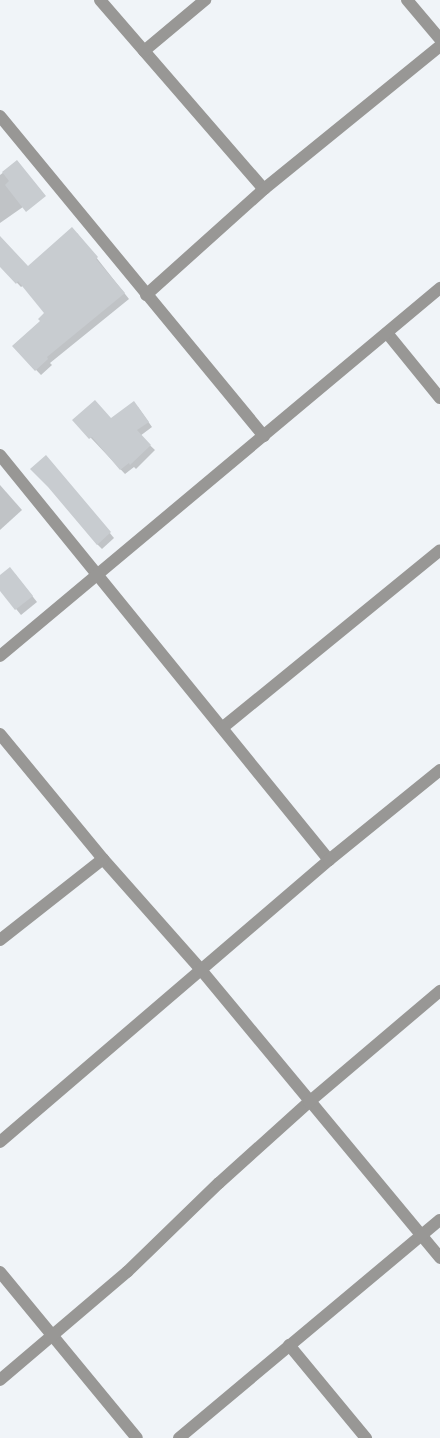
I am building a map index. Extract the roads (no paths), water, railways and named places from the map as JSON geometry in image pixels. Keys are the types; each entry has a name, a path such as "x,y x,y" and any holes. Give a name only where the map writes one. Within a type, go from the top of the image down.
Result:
{"street":[{"path":"100,0 264,189"},
{"path":"144,51 206,0"},
{"path":"407,0 440,38"},
{"path":"146,295 264,189 440,46"},
{"path":"0,116 264,436"},
{"path":"0,656 98,576 440,288"},
{"path":"388,333 440,398"},
{"path":"0,455 329,860"},
{"path":"222,728 440,550"},
{"path":"0,734 103,859 202,971 440,1258"},
{"path":"0,1142 202,971 329,860 440,770"},
{"path":"0,940 103,859"},
{"path":"0,1380 127,1272 219,1183 309,1102 440,991"},
{"path":"179,1438 440,1220"},
{"path":"0,1272 137,1438"},
{"path":"289,1345 366,1438"}]}
